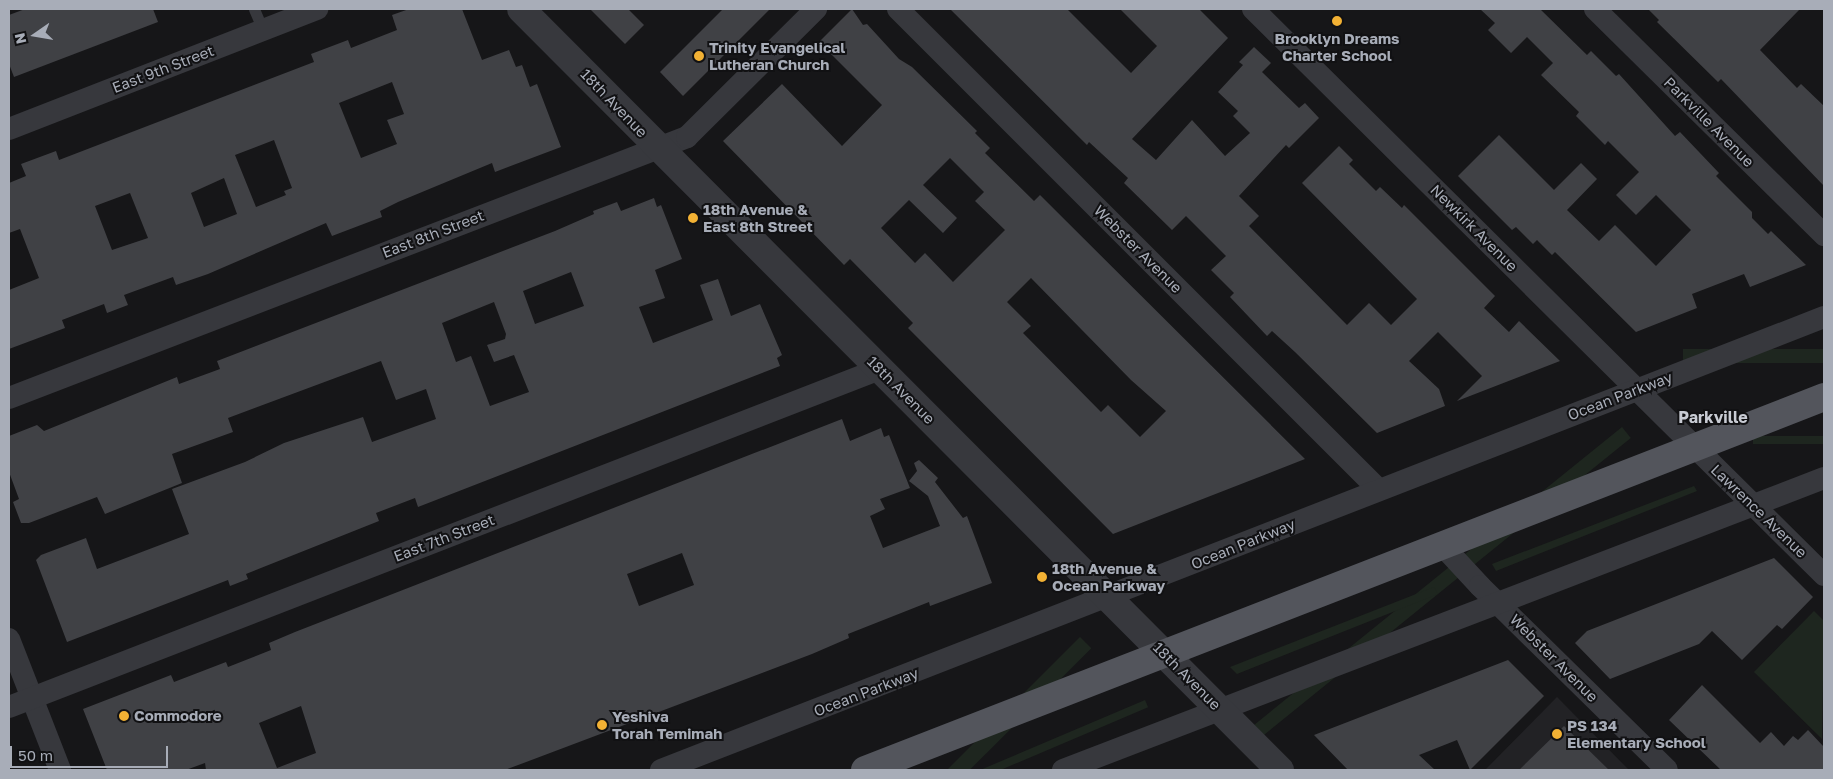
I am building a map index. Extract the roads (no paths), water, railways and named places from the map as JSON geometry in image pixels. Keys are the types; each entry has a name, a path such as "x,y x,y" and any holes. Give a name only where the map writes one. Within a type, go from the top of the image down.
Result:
{"main road":[{"path":"865,770 1824,397"}],"street":[{"name":"East 9th Street","path":"9,128 317,9"},
{"name":"18th Avenue","path":"521,9 1280,770"},
{"name":"East 8th Street","path":"9,398 687,137 816,9"},
{"name":"Webster Avenue","path":"898,9 1379,490"},
{"name":"Newkirk Avenue","path":"1253,9 1694,447"},
{"name":"Parkville Avenue","path":"1595,9 1824,235"},
{"name":"Ocean Parkway","path":"661,770 1108,598 1379,490 1824,317"},
{"name":"East 7th Street","path":"9,707 880,369"},
{"name":"Lawrence Avenue","path":"1694,447 1824,575"},
{"path":"1063,770 1824,478"},
{"name":"Webster Avenue","path":"1442,545 1667,770"},
{"path":"9,639 60,770"}],"lane":[{"path":"254,9 263,30"}],"place":[{"name":"Brooklyn Dreams Charter School","path":"1337,21"},
{"name":"Trinity Evangelical Lutheran Church","path":"699,56"},
{"name":"18th Avenue & East 8th Street","path":"693,218"},
{"name":"18th Avenue & Ocean Parkway","path":"1042,577"},
{"name":"Commodore","path":"124,716"},
{"name":"Yeshiva Torah Temimah","path":"602,725"},
{"name":"PS 134 Elementary School","path":"1557,734"}],"district":[{"name":"Parkville","path":"1713,417"}]}
